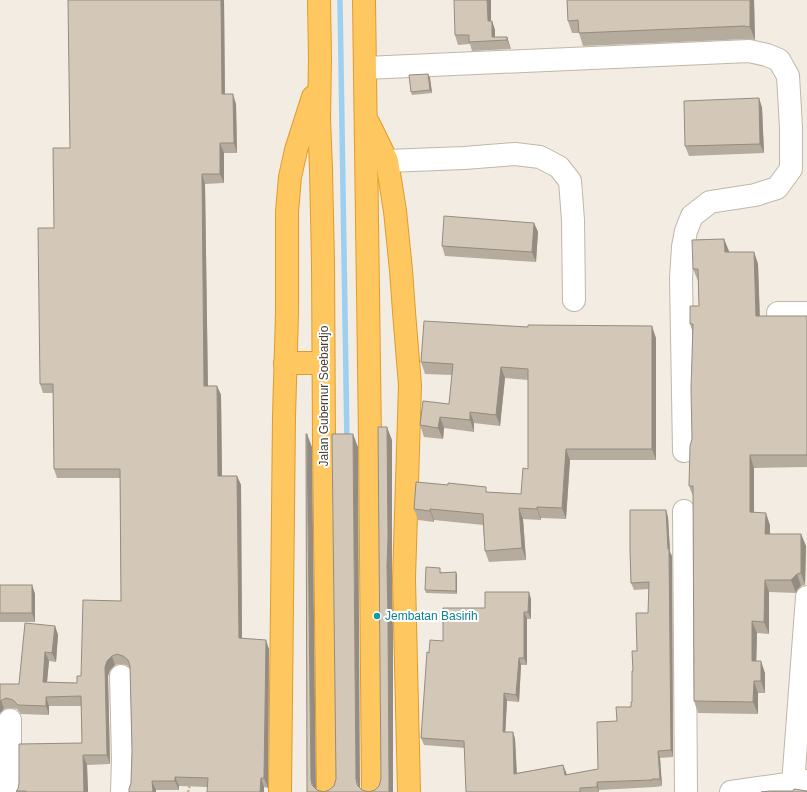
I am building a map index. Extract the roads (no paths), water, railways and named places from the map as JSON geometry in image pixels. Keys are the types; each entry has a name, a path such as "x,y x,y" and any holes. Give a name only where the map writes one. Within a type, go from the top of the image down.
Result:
{"highway":[{"name":"Jalan Gubernur Soebardjo","path":"319,0 319,119 323,255 328,792"},
{"path":"364,0 373,792"},
{"path":"280,792 283,425 287,314 287,212 290,177 296,150 320,75"},
{"path":"366,117 387,161 396,219 410,385 404,579 409,792"},
{"path":"286,363 323,364"}],"street":[{"path":"365,68 749,51 779,60 788,76 791,127 791,169 777,188 755,195 710,202 692,216 686,231 683,247 681,278 684,451"},
{"path":"387,161 464,158 515,154 540,157 559,167 570,181 574,300"},
{"path":"778,313 807,312"},
{"path":"684,510 686,792"},
{"path":"731,792 800,782 807,597"},
{"path":"121,676 124,760 122,792"},
{"path":"10,720 10,792"}],"waterway":[{"path":"340,0 347,442"}],"place":[{"name":"Jembatan Basirih","path":"377,616"}]}
